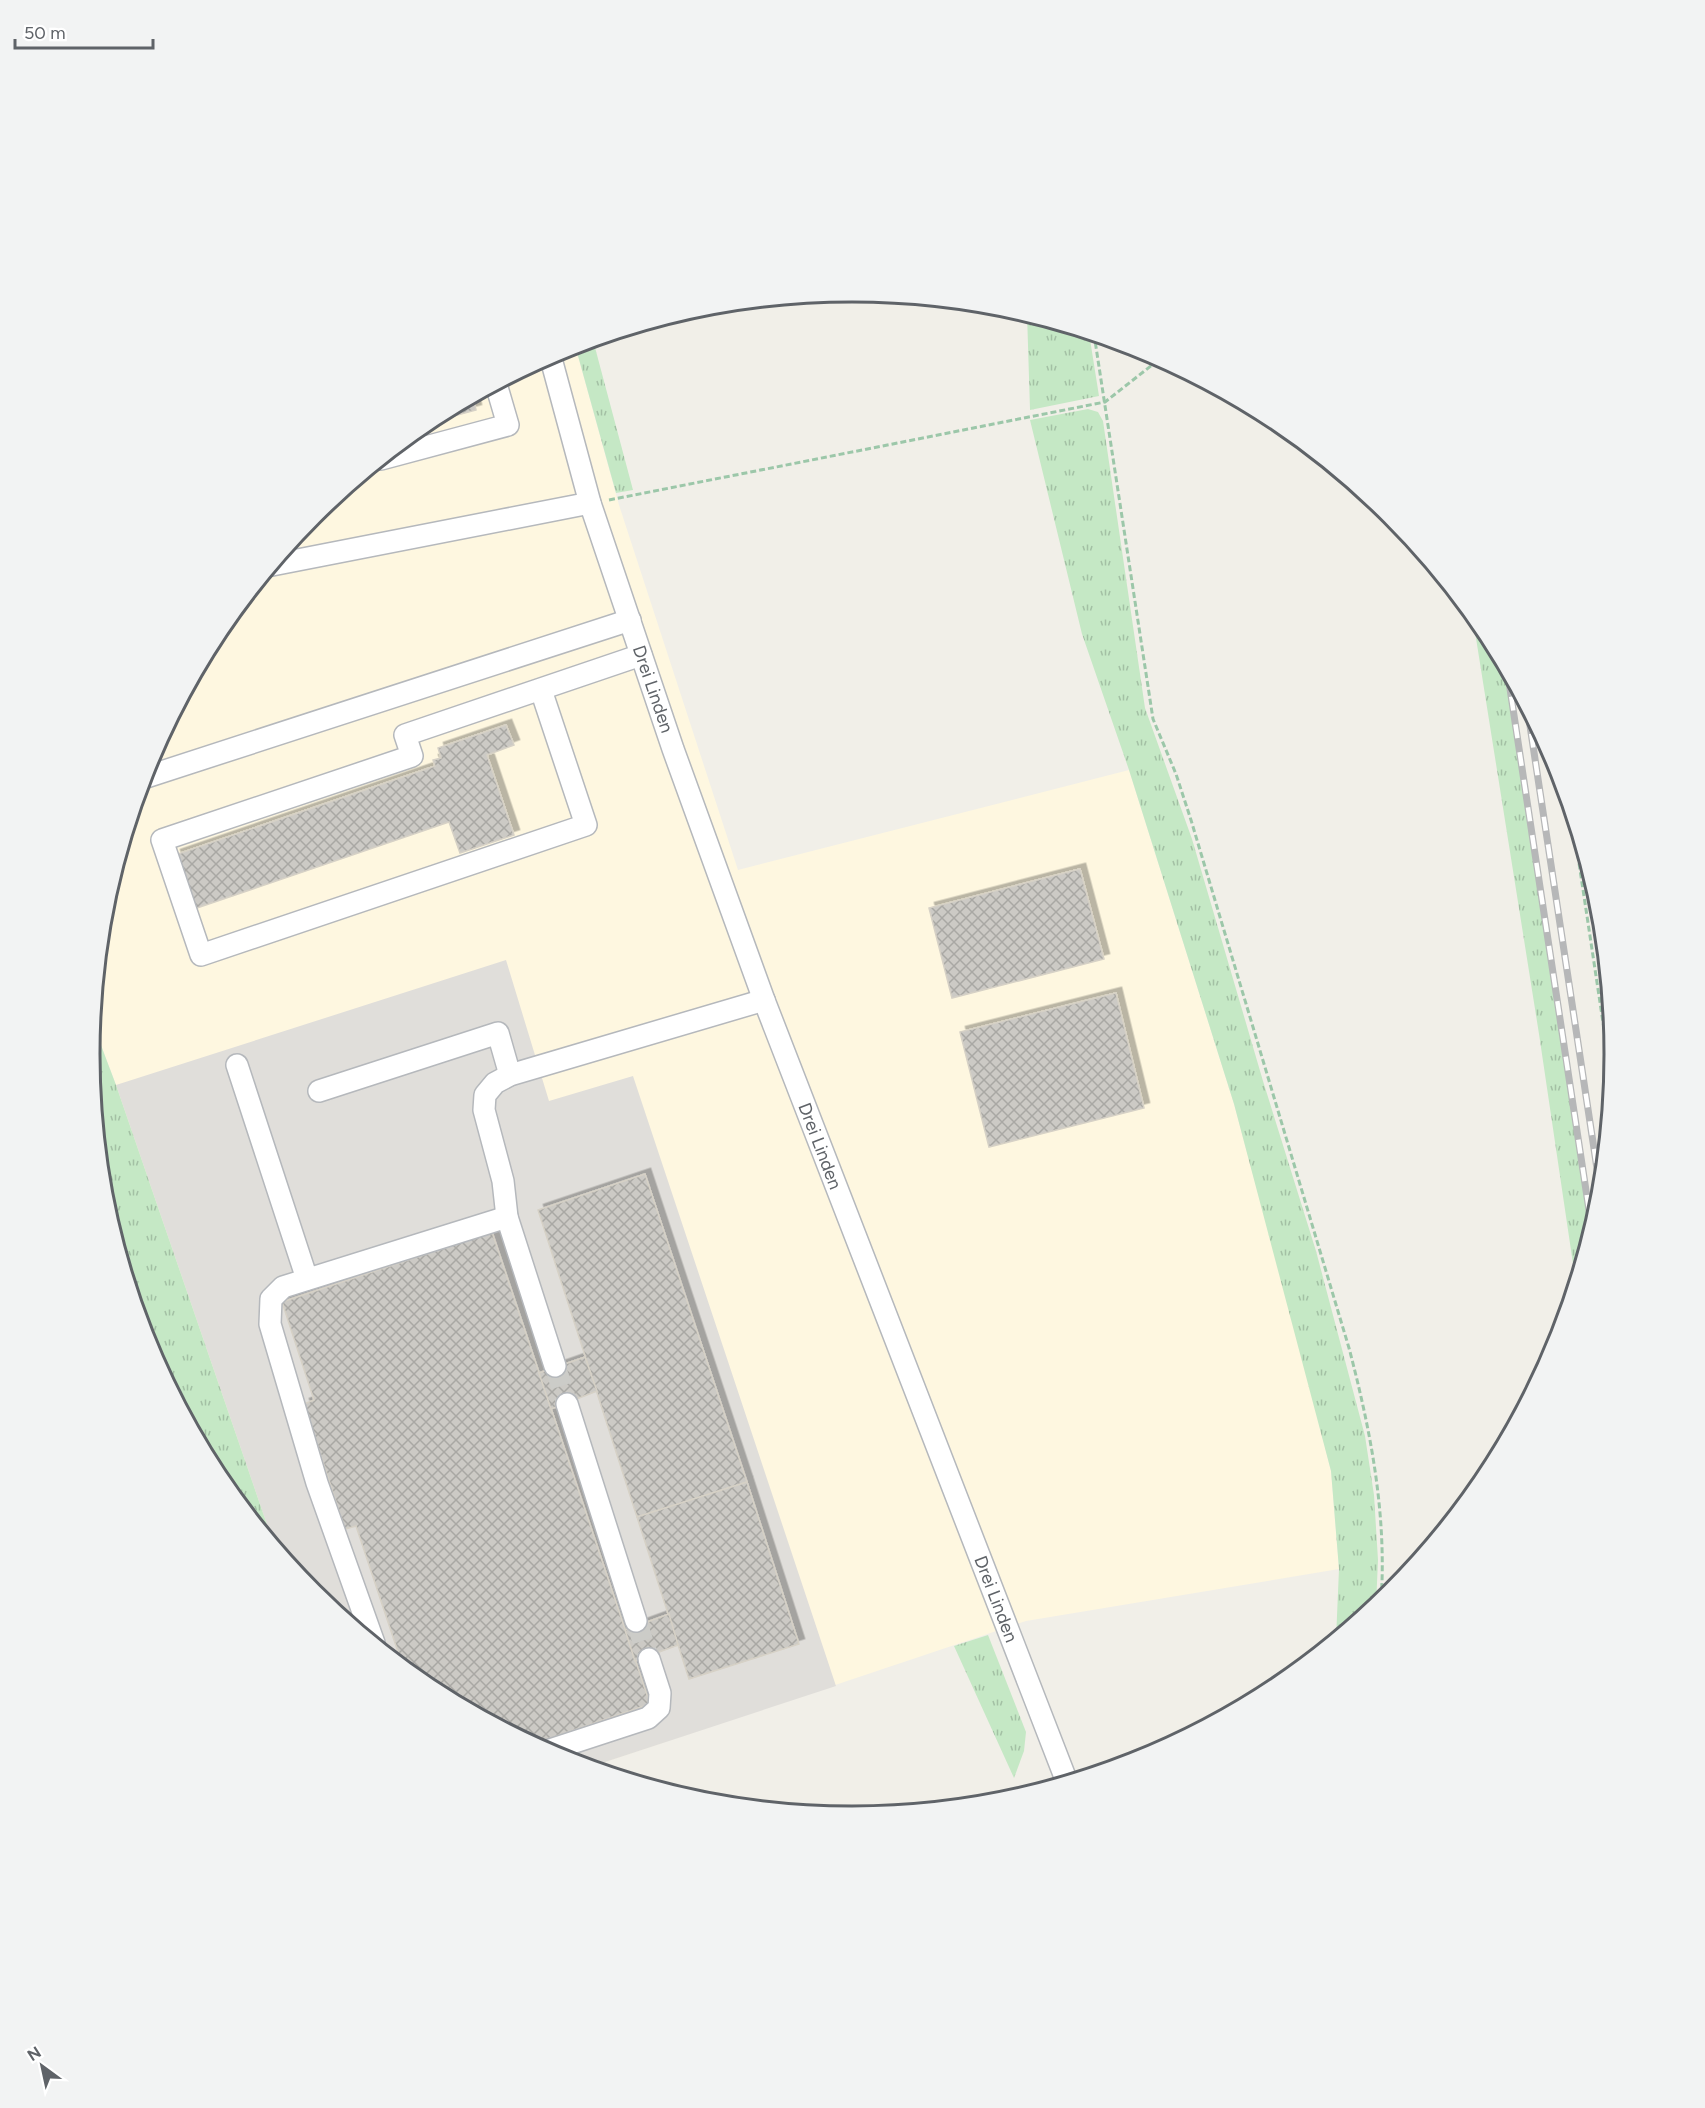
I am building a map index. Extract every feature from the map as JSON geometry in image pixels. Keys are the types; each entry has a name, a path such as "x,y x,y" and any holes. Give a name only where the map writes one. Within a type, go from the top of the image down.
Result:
{"street":[{"name":"Drei Linden","path":"552,365 590,503 641,655 764,1000 1064,1775"},
{"path":"399,454 508,425 498,392"},
{"path":"283,563 590,503"},
{"path":"155,774 630,620"},
{"path":"541,690 586,825 201,955 162,840 412,756 405,735 641,655"},
{"path":"555,1366 507,1217 503,1180 484,1110 485,1095 495,1083 510,1076 764,1000"},
{"path":"319,1091 498,1034 510,1076"},
{"path":"237,1065 307,1279"},
{"path":"370,1630 317,1484 270,1324 271,1299 283,1287 507,1217"},
{"path":"567,1404 636,1621"},
{"path":"560,1747 648,1718 659,1708 660,1693 649,1659"}],"path":[{"path":"1095,343 1153,719 1176,774 1191,820 1365,1410 1375,1465 1381,1518 1382,1588"},
{"path":"590,503 1105,402 1152,365"},
{"path":"1578,855 1603,1025"}],"shaded area":[{"path":"578,354 619,505 738,870 1129,770 1234,1104 1305,1368 1331,1471 1339,1569 1026,1621 602,1763 565,1749 476,1705 395,1651 321,1586 268,1526 100,1044 102,1005 115,907 126,859 140,812 178,721 227,636 287,558 321,522 395,457 477,403 520,380"},
{"path":"506,960 549,1101 633,1076 836,1686 603,1763 565,1749 476,1705 395,1651 321,1586 268,1526 116,1085"}],"green space":[{"path":"1027,323 1090,341 1099,396 1030,410"},
{"path":"595,348 633,490 616,493 578,354"},
{"path":"1088,409 1098,412 1103,421 1145,708 1192,839 1316,1251 1365,1436 1374,1495 1378,1560 1377,1593 1336,1629 1339,1569 1331,1471 1234,1104 1129,770 1082,634 1030,420"},
{"path":"1475,632 1507,684 1587,1215 1574,1267"},
{"path":"100,1044 268,1526 227,1472 201,1430 178,1387 140,1296 115,1201 107,1152 102,1103"},
{"path":"988,1635 1026,1732 1024,1751 1014,1778 954,1646"}],"building":[{"path":"475,404 476,410 458,415"},
{"path":"506,725 514,745 487,755 514,835 460,853 449,822 194,909 175,855 435,766 433,760 441,758 438,748"},
{"path":"1080,869 1104,959 952,998 929,908"},
{"path":"1116,993 1144,1108 989,1147 960,1032"},
{"path":"645,1174 747,1482 637,1517 538,1210"},
{"path":"492,1232 650,1704 545,1740 476,1705 398,1653 356,1526 345,1529 304,1404 314,1400 282,1302"},
{"path":"585,1357 597,1391 551,1409 539,1373"},
{"path":"747,1482 799,1644 689,1679 637,1517"},
{"path":"669,1614 678,1645 635,1661 625,1630"}],"tunnel":[{"path":"555,1366 567,1404"},
{"path":"636,1621 649,1659"}],"railway":[{"path":"1510,689 1589,1207"},
{"path":"1530,729 1596,1163"}]}
